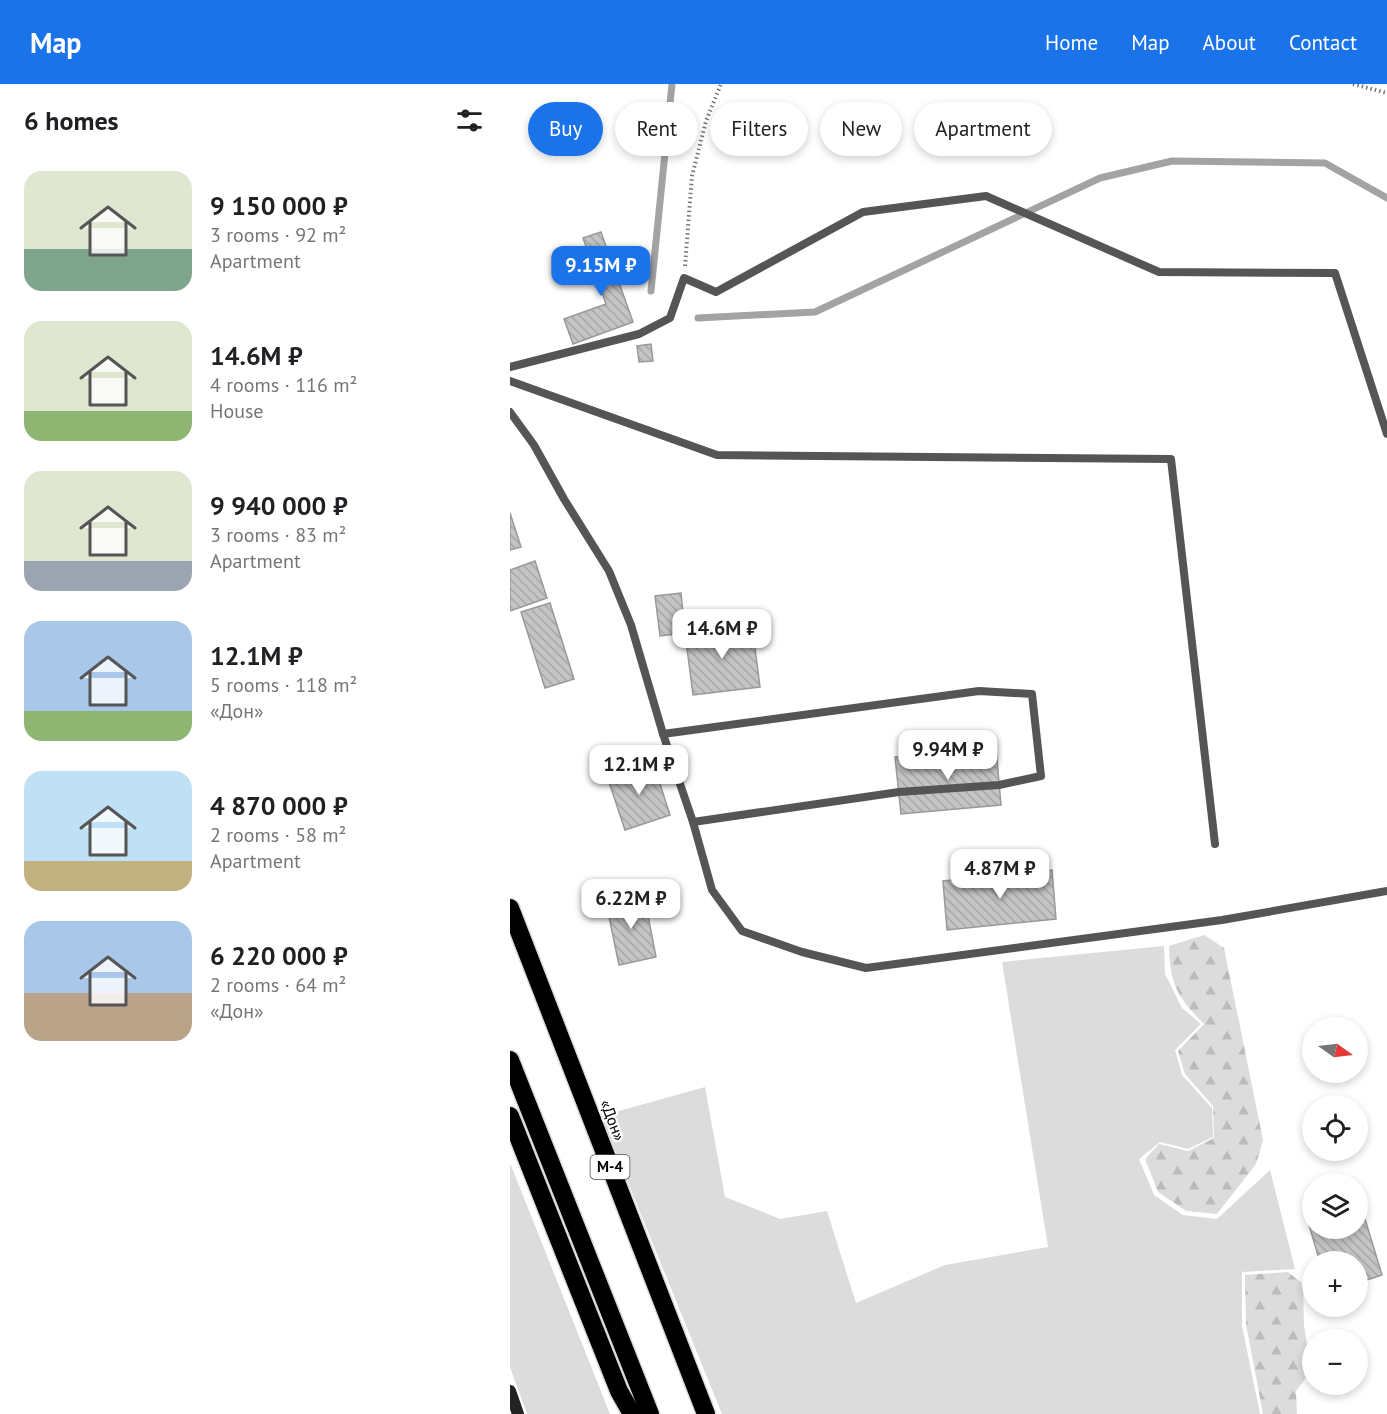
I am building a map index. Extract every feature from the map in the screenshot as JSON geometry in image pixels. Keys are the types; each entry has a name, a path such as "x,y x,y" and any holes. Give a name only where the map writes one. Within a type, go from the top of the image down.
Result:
{"highway":[{"name":"«Дон»","path":"510,908 706,1414"},
{"path":"510,1060 650,1414"},
{"path":"510,1116 619,1391 632,1414"}],"street":[{"path":"510,1391 518,1414"}],"lane":[{"path":"510,367 639,334 670,318 684,278 716,292 863,212 986,196 1159,272 1335,273 1387,434"},
{"path":"510,381 717,454 1171,459 1215,844"},
{"path":"510,412 534,445 564,499 609,570 631,625 712,890 742,931 802,952 866,968 1222,920 1387,891"},
{"path":"663,734 979,691 1032,694 1041,776 999,785 899,792 693,822"}],"path":[{"path":"684,278 692,176 705,121 721,84"},
{"path":"1353,84 1387,93"}],"green space":[{"path":"1204,935 1224,948 1263,1140 1256,1164 1217,1214 1186,1211 1158,1192 1145,1159 1159,1144 1188,1151 1214,1138 1213,1106 1185,1074 1178,1051 1204,1024 1187,1006 1177,989 1171,970 1169,946"},
{"path":"1164,946 1165,974 1182,1008 1201,1024 1175,1050 1182,1075 1212,1108 1213,1137 1188,1149 1160,1142 1139,1159 1154,1195 1183,1215 1217,1219 1270,1170 1295,1269 1242,1272 1242,1326 1260,1414 722,1414 601,1116 705,1087 725,1197 780,1219 827,1211 856,1303 945,1265 1048,1247 1002,962"},
{"path":"510,1163 610,1414 527,1414 510,1367"},
{"path":"1288,1272 1302,1283 1302,1317 1305,1329 1302,1329 1302,1383 1296,1391 1297,1414 1263,1414 1246,1324 1245,1275"}],"building":[{"path":"601,232 633,322 573,344 564,319 606,304 583,238"},
{"path":"651,344 653,361 639,362 637,346"},
{"path":"510,513 521,547 510,550"},
{"path":"535,561 547,598 510,611 510,570"},
{"path":"681,593 685,633 660,636 655,596"},
{"path":"550,603 574,679 545,688 521,612"},
{"path":"752,625 760,687 693,695 685,633"},
{"path":"996,748 1001,805 901,814 895,757"},
{"path":"653,762 670,815 625,830 607,776"},
{"path":"1052,870 1056,919 947,930 943,881"},
{"path":"644,895 656,957 619,965 606,902"},
{"path":"1368,1229 1382,1275 1368,1280 1368,1251 1317,1251 1313,1239 1368,1239"}],"waterway":[{"path":"651,291 672,84"},
{"path":"698,318 815,312 1100,178 1172,161 1325,163 1387,198"}]}
